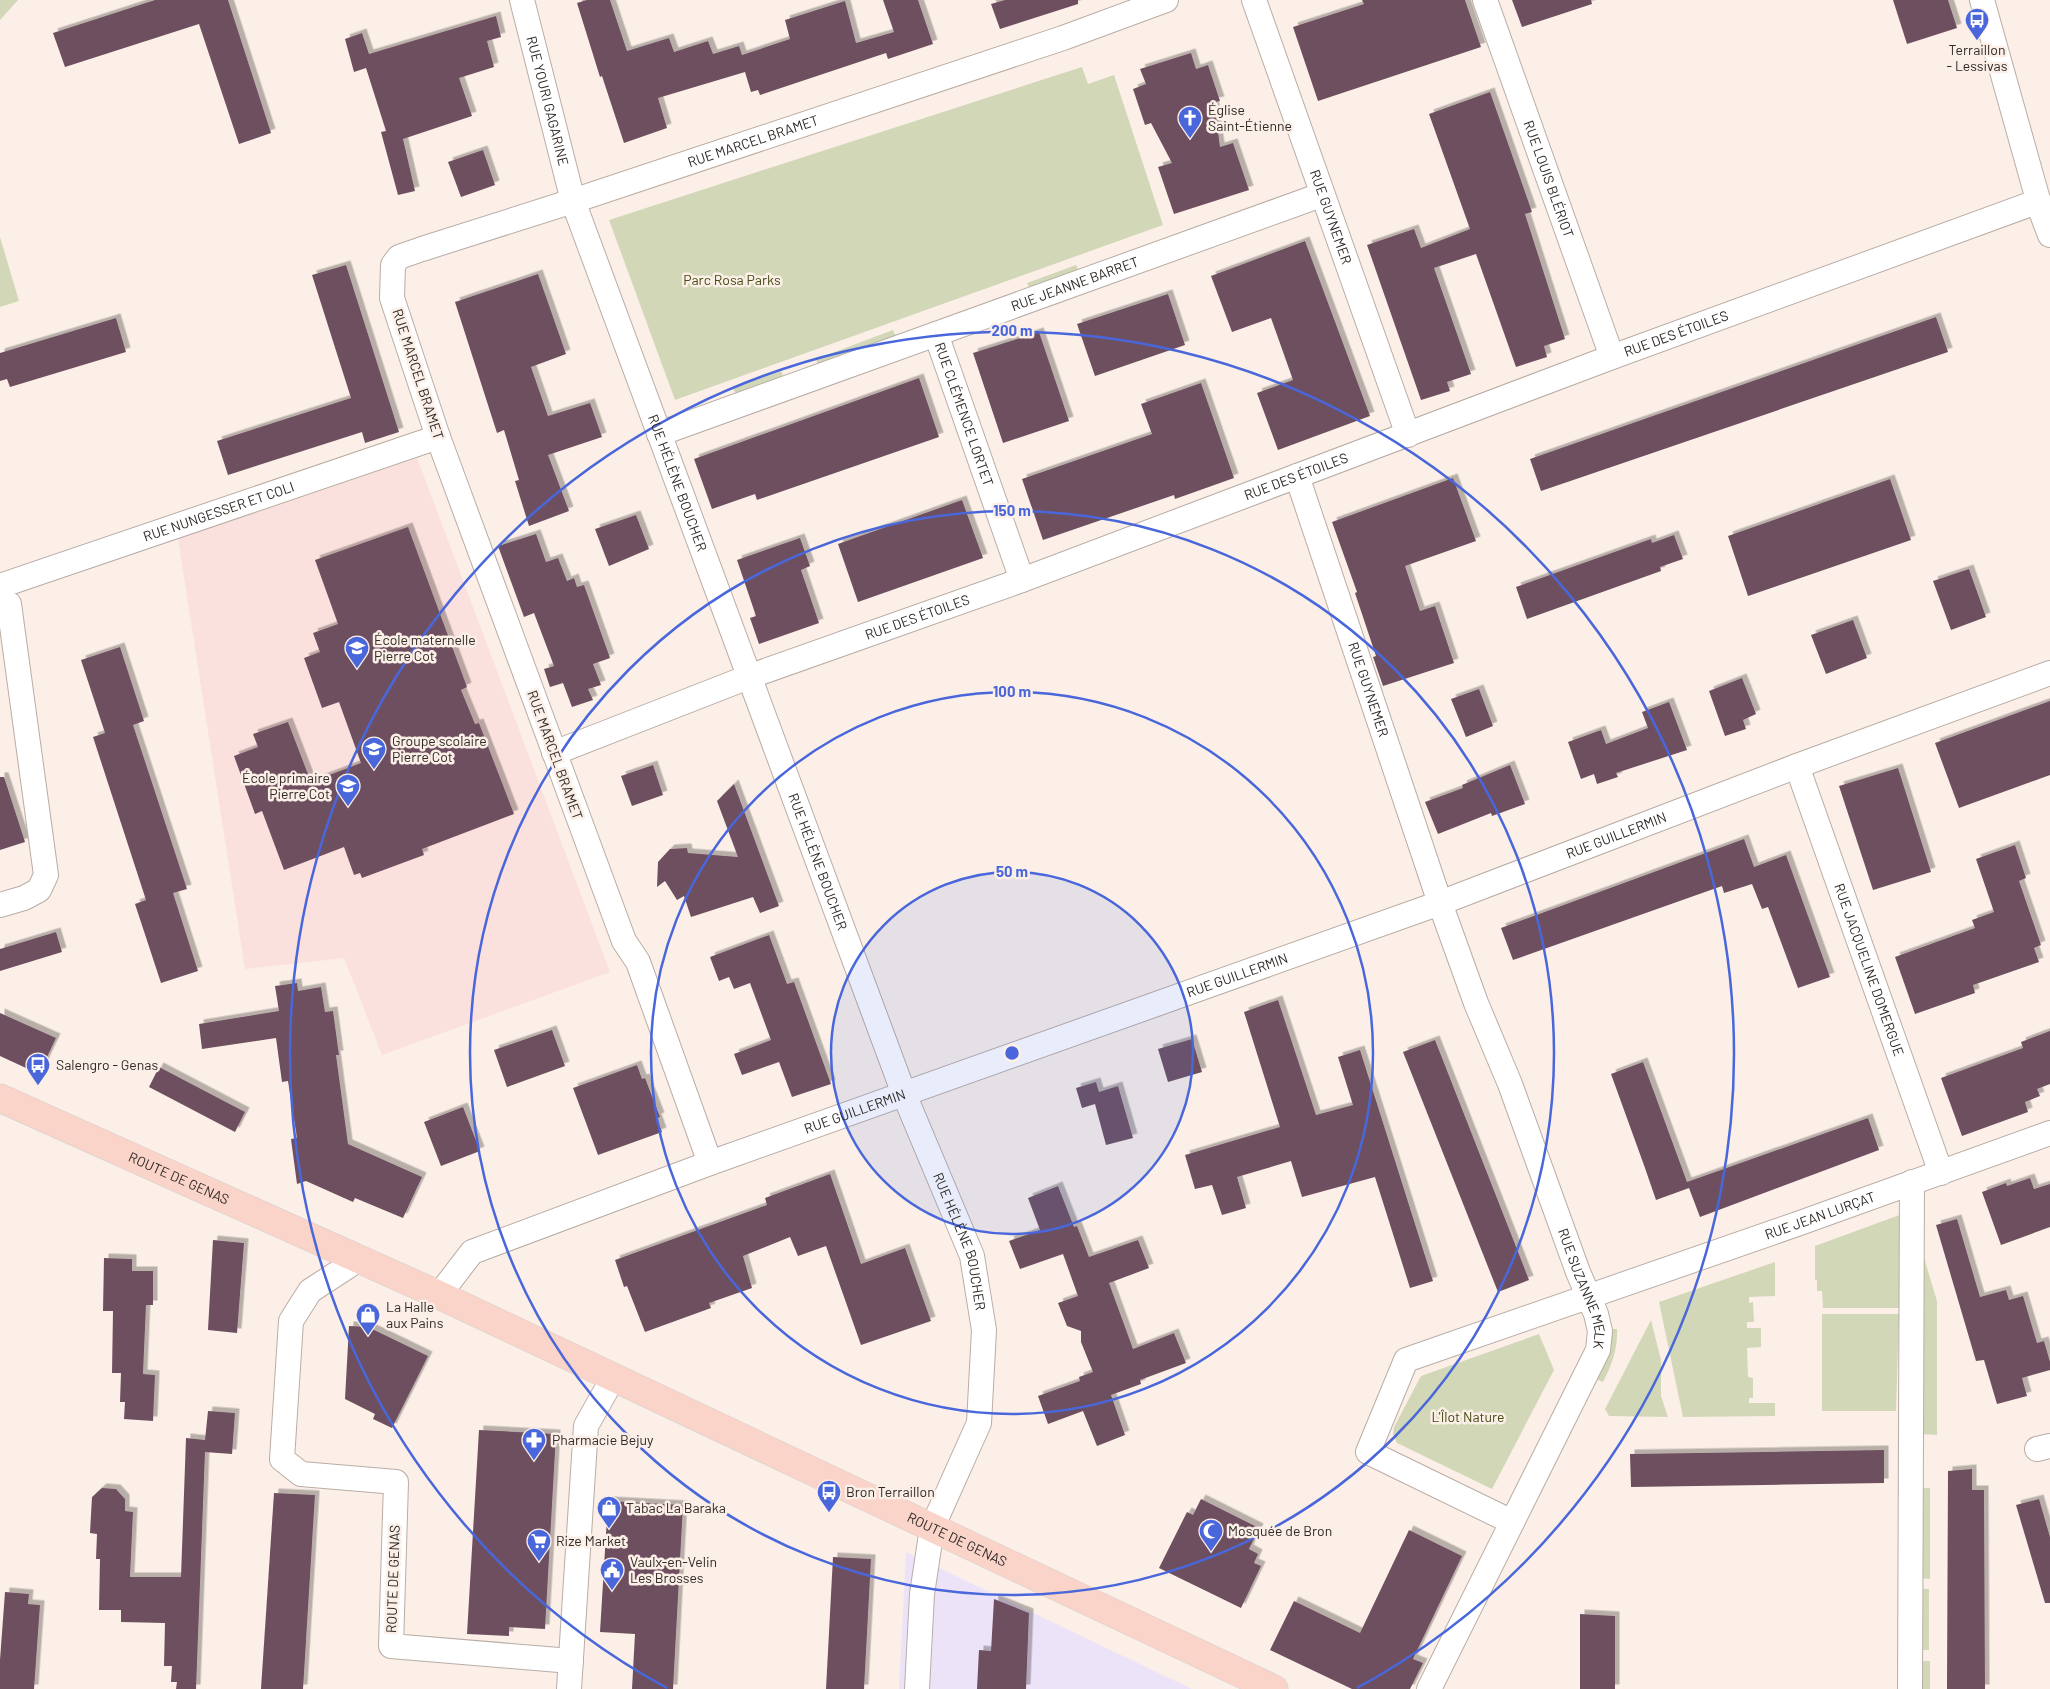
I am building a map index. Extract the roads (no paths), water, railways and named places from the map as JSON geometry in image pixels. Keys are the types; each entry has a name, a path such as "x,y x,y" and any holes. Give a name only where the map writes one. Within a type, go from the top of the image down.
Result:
{"main road":[{"name":"ROUTE DE GENAS","path":"0,1098 438,1294 1274,1689"}],"street":[{"name":"RUE YOURI GAGARINE","path":"522,0 573,201"},
{"name":"RUE MARCEL BRAMET","path":"710,1163 638,962 624,941 438,437 392,298 393,265 399,258 422,249 573,201 1063,38 1166,0"},
{"name":"RUE GUYNEMER","path":"1254,0 1321,195 1408,435"},
{"name":"RUE LOUIS BLÉRIOT","path":"1485,0 1612,357"},
{"path":"1982,0 2038,201 2050,235"},
{"name":"RUE JEANNE BARRET","path":"660,434 1321,195"},
{"name":"RUE HÉLÈNE BOUCHER","path":"573,201 751,676 904,1094 972,1256 984,1330 979,1423 932,1528 922,1594 917,1689"},
{"name":"RUE DES ÉTOILES","path":"554,753 751,676 1022,580 1612,357 2038,201"},
{"name":"RUE CLÉMENCE LORTET","path":"936,334 1022,580"},
{"name":"RUE NUNGESSER ET COLI","path":"0,905 24,898 40,890 46,875 4,595 438,437"},
{"name":"RUE GUYNEMER","path":"1298,476 1440,903"},
{"name":"RUE GUILLERMIN","path":"438,1294 472,1252 710,1163 1440,903 1797,766 2050,673"},
{"name":"RUE JACQUELINE DOMERGUE","path":"1797,766 1941,1173"},
{"name":"RUE SUZANNE MELK","path":"1429,1689 1598,1350 1600,1331 1589,1295 1578,1272 1510,1084 1476,1003 1440,903"},
{"name":"RUE JEAN LURÇAT","path":"1512,1522 1368,1452 1406,1360 2050,1133"},
{"path":"1910,1689 1912,1182"},
{"name":"ROUTE DE GENAS","path":"359,1259 310,1291 291,1321 282,1459 301,1474 396,1482 391,1646 571,1661"},
{"path":"569,1689 586,1426 613,1378"}],"place":[{"name":"Terraillon - Lessivas","path":"1977,41"},
{"name":"Église Saint-Étienne","path":"1190,139"},
{"name":"École maternelle Pierre Cot","path":"357,669"},
{"name":"Groupe scolaire Pierre Cot","path":"374,770"},
{"name":"École primaire Pierre Cot","path":"348,807"},
{"name":"Salengro - Genas","path":"38,1086"},
{"name":"La Halle aux Pains","path":"368,1336"},
{"name":"Pharmacie Bejuy","path":"534,1461"},
{"name":"Bron Terraillon","path":"829,1513"},
{"name":"Tabac La Baraka","path":"609,1529"},
{"name":"Mosquée de Bron","path":"1211,1552"},
{"name":"Rize Market","path":"539,1562"},
{"name":"Vaulx-en-Velin Les Brosses","path":"612,1591"}],"park label":[{"name":"Parc Rosa Parks","path":"732,280"},
{"name":"L'Îlot Nature","path":"1468,1417"}]}
